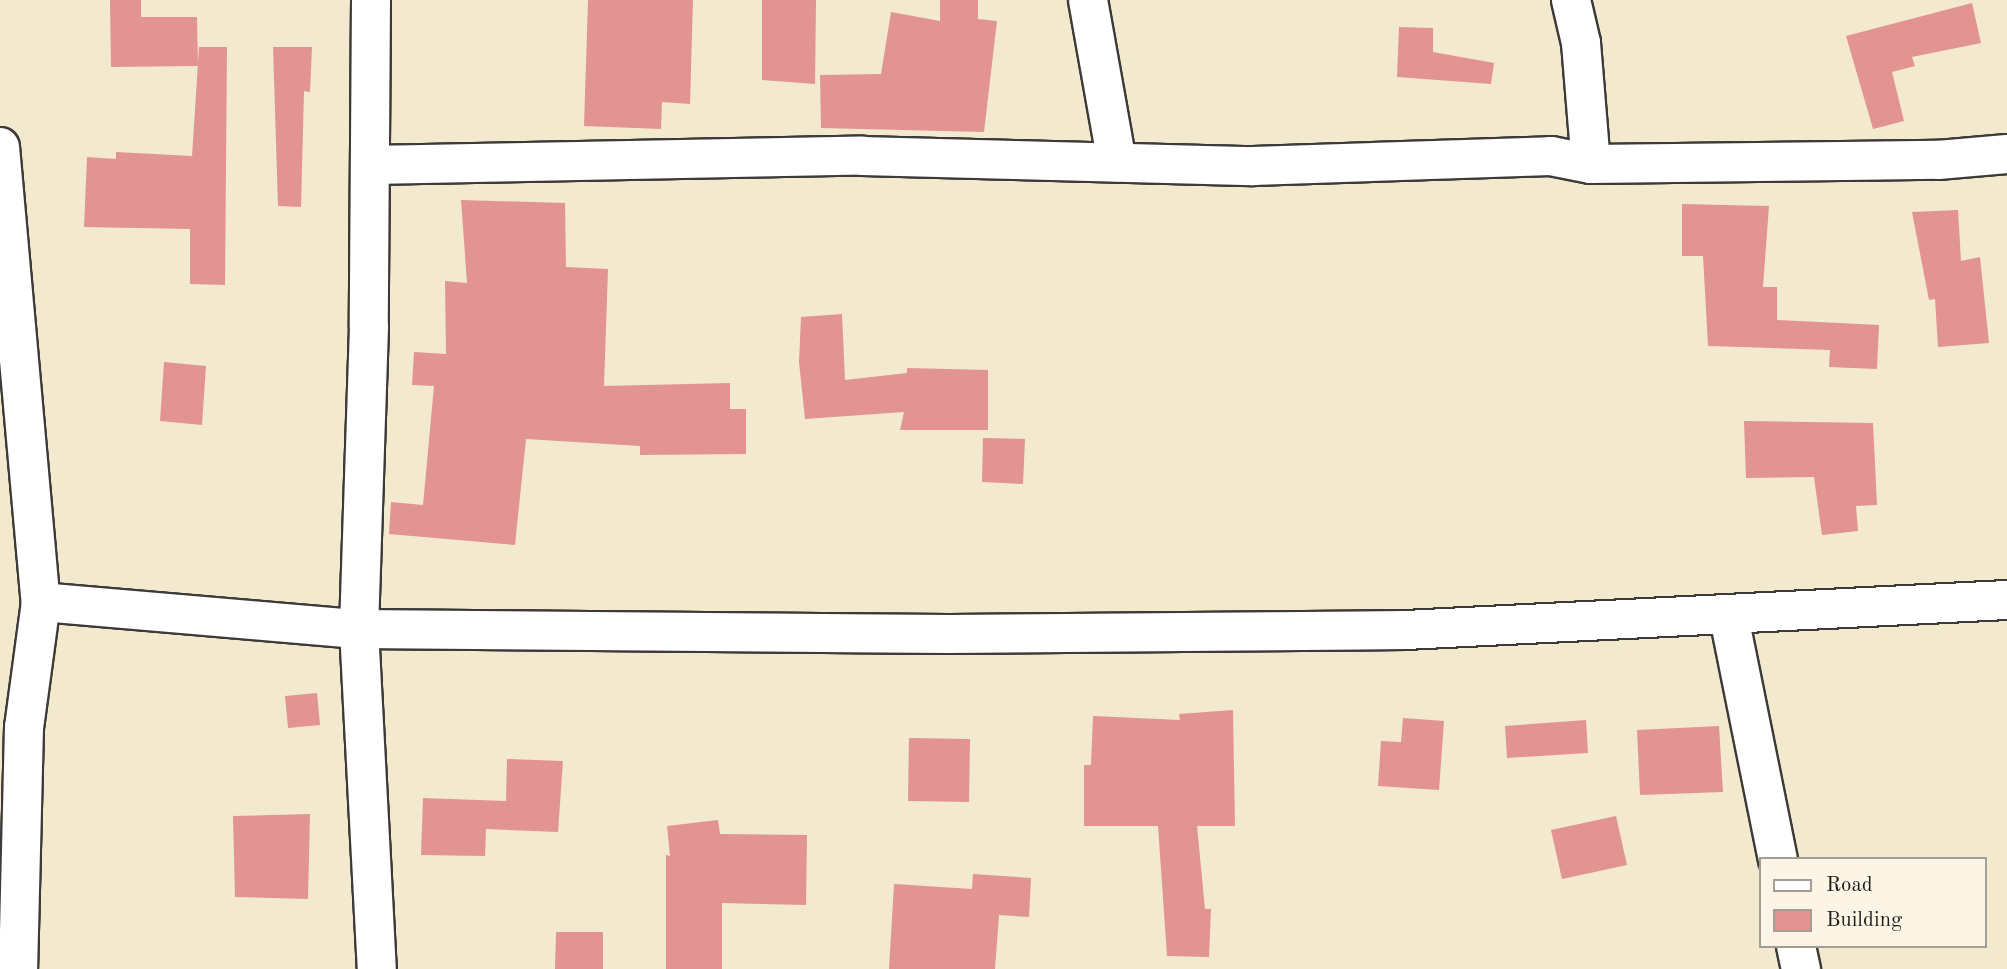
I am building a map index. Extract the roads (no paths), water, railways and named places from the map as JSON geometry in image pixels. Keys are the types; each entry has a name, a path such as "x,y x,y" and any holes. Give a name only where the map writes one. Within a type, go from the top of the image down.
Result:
{"street":[{"path":"371,0 371,165 359,629 377,969"},
{"path":"1088,0 1117,162"},
{"path":"1571,0 1581,43 1591,164"},
{"path":"0,147 41,602 24,727 19,969"},
{"path":"371,165 862,156 1380,165 1551,156 1591,164 1938,160 2007,154"},
{"path":"41,602 359,629 1067,633 1406,630 1729,617 2007,600"},
{"path":"1729,617 1778,857"},
{"path":"1796,948 1801,969"}]}
